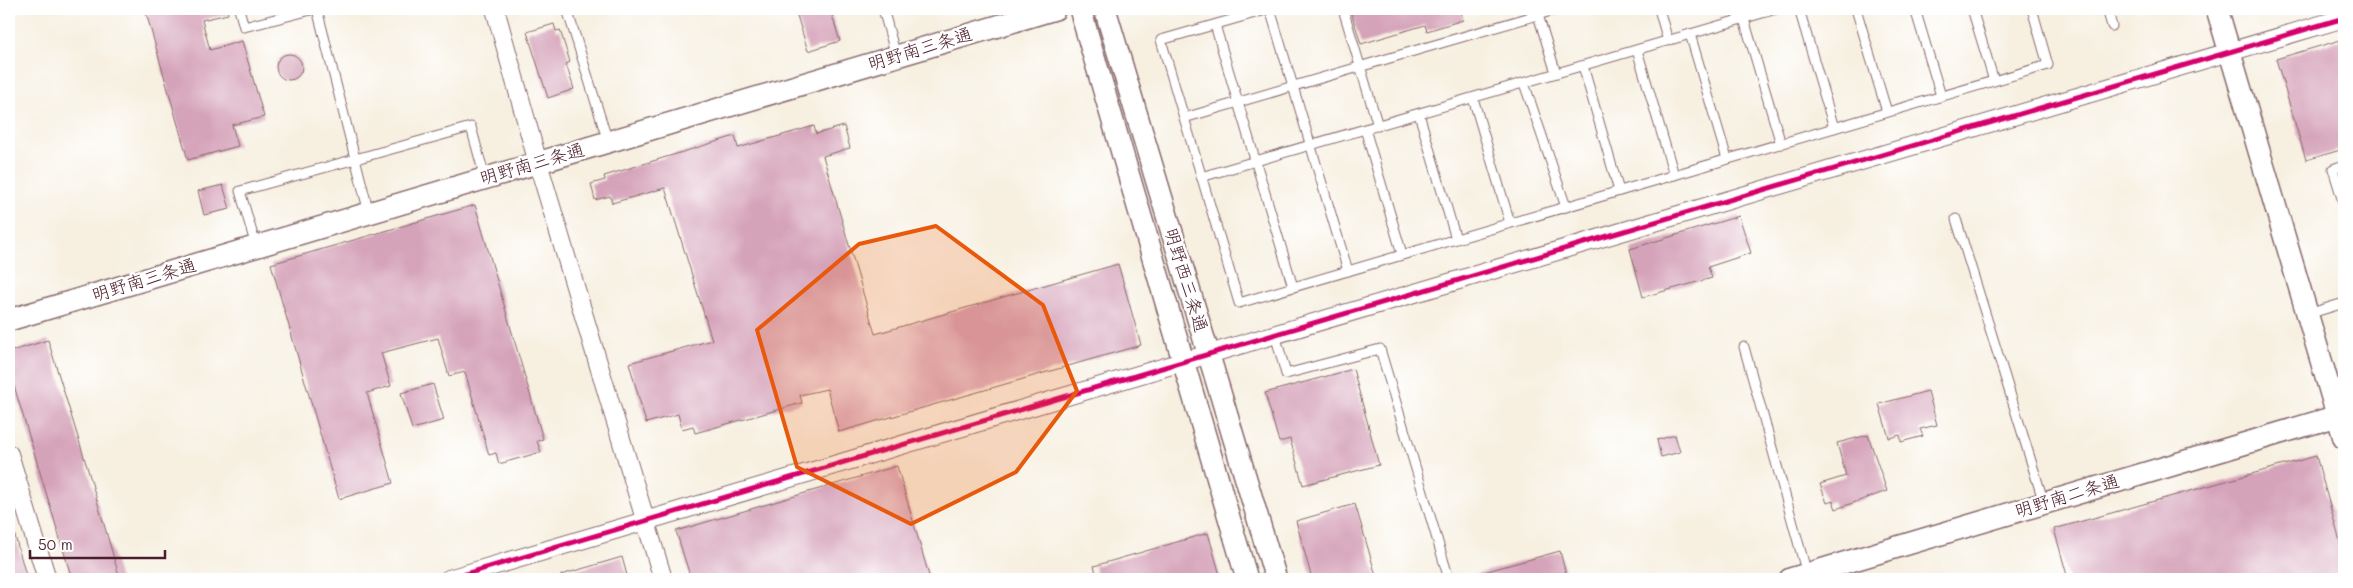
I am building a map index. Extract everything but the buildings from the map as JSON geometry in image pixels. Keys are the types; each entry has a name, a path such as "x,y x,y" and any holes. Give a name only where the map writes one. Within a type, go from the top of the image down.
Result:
{"street":[{"path":"496,9 538,163 663,579"},
{"name":"明野南三条通","path":"9,320 1055,9"},
{"name":"明野西三条通","path":"1080,9 1247,579"},
{"name":"明野西三条通","path":"1105,9 1276,579"},
{"path":"2217,9 2308,314 2341,415 2344,438"},
{"path":"449,579 2344,18"},
{"name":"明野南二条通","path":"1798,577 2341,415"},
{"path":"9,454 47,579"}],"lane":[{"path":"239,9 244,27 316,9 356,159 368,213"},
{"path":"567,9 608,142"},
{"path":"883,9 896,56"},
{"path":"1348,270 1270,9 1161,40 1238,302 1293,287 2048,65 2032,9"},
{"path":"1343,9 1378,126"},
{"path":"1184,118 1558,9"},
{"path":"1659,9 1668,40"},
{"path":"1741,9 1781,144"},
{"path":"1201,177 1776,9"},
{"path":"1799,9 1834,128"},
{"path":"1856,9 1887,112"},
{"path":"1915,9 1941,96"},
{"path":"1972,9 1994,81"},
{"path":"2107,9 2112,26"},
{"path":"1538,15 1556,73"},
{"path":"1215,24 1293,287"},
{"path":"1690,34 1727,159"},
{"path":"1637,50 1674,175"},
{"path":"1582,66 1619,191"},
{"path":"1524,83 1566,206"},
{"path":"1473,98 1510,223"},
{"path":"1419,114 1456,239"},
{"path":"256,246 240,191 471,127 485,178"},
{"path":"1365,130 1402,254"},
{"path":"2344,165 2333,169 2344,205"},
{"path":"1956,218 2044,503"},
{"path":"2308,314 2344,303"},
{"path":"1275,334 1286,374 1380,349 1449,579"},
{"path":"1744,347 1798,577"}],"highlighted area":[{"path":"936,226 1043,305 1077,391 1016,472 911,524 797,467 757,330 859,244"}],"cycle path":[{"path":"449,579 2344,18"}]}
